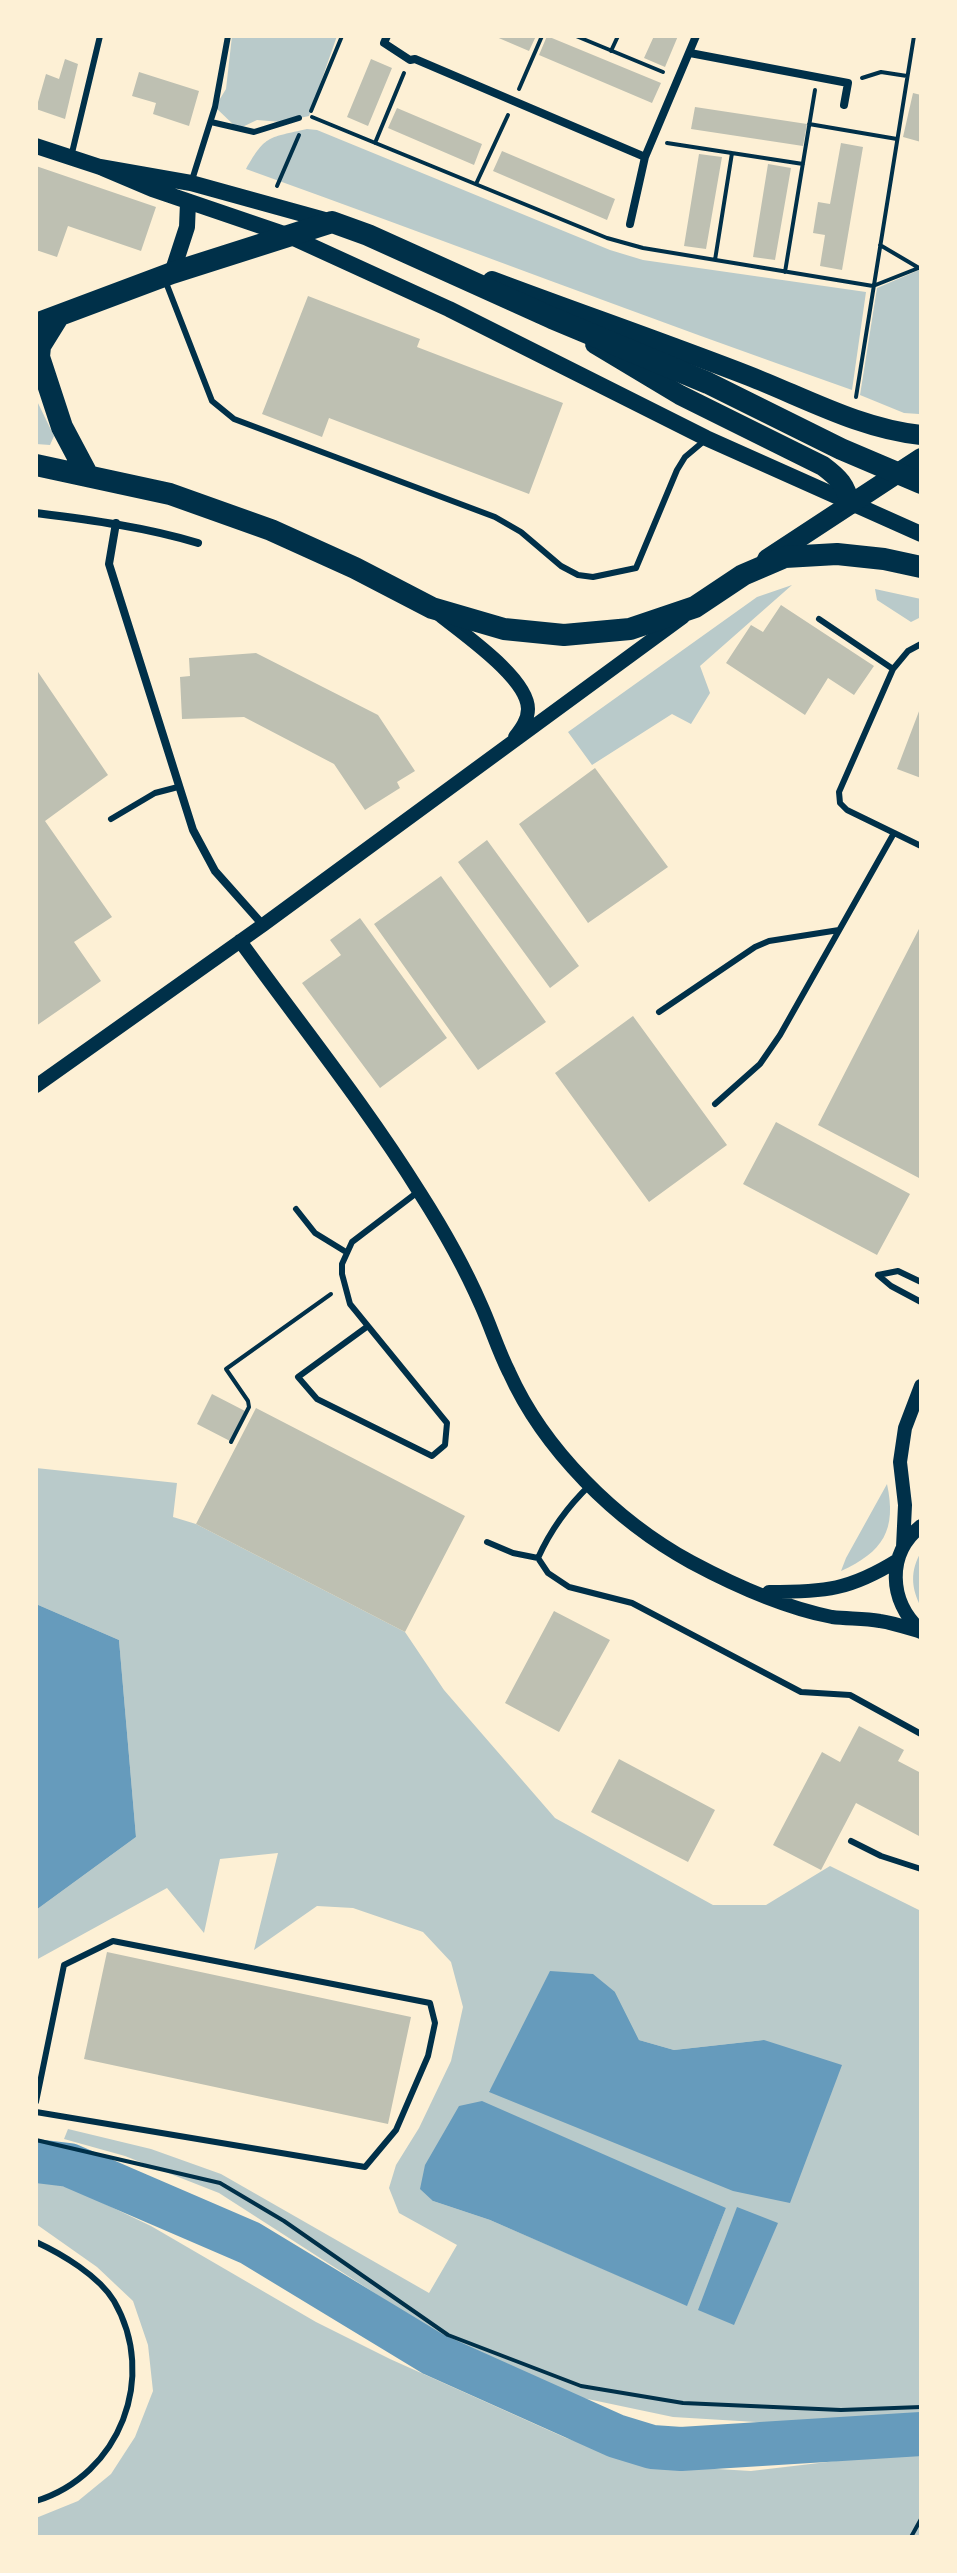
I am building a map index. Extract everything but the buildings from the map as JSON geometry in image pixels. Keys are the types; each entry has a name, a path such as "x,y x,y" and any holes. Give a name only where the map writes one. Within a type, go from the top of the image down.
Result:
{"highway":[{"path":"36,324 168,275 332,222 708,383 920,483"},
{"path":"58,317 40,346 39,357 62,427 88,476"},
{"path":"36,465 170,494 271,530 355,568 432,608 504,629 564,635 630,629 695,607 743,575 785,557 808,554 884,559 921,567"}],"main road":[{"path":"36,146 287,235 449,309 706,438 850,505 921,534"},
{"path":"100,167 191,183 332,222"},
{"path":"168,275 187,227 188,202"},
{"path":"368,235 746,375 853,418 887,430 921,435"},
{"path":"552,318 680,395 823,466 847,488 850,505"},
{"path":"743,575 921,458"}],"street":[{"path":"387,36 384,43 410,60 415,59 645,157"},
{"path":"630,224 645,157 696,36"},
{"path":"690,53 848,83 844,105"},
{"path":"36,513 116,523 198,543"},
{"path":"116,523 109,564 178,787 203,853 263,925"},
{"path":"36,1086 263,925 695,607"},
{"path":"432,608 507,671 521,688 528,711 524,724 510,744"},
{"path":"240,941 419,1191 454,1249 509,1373 530,1410 548,1440 590,1485 657,1540 688,1561 727,1580 801,1609 833,1617 881,1621 921,1631"},
{"path":"921,1386 905,1428 900,1462 905,1505 895,1586 909,1620 921,1631"},
{"path":"757,1591 803,1592 843,1588 869,1578 900,1553 921,1526"}],"lane":[{"path":"71,158 100,36"},
{"path":"191,183 211,122 228,36"},
{"path":"211,122 254,132 299,118"},
{"path":"168,275 212,401 234,419 495,517 521,532 561,566 578,575 593,577 636,568 677,470 685,457 706,438"},
{"path":"36,474 59,470"},
{"path":"819,619 893,669"},
{"path":"921,644 908,651 893,669 839,792 840,803 847,810 921,846"},
{"path":"111,819 155,793 178,787"},
{"path":"715,1104 760,1064 780,1035 894,833"},
{"path":"659,1012 755,947 769,941 839,930"},
{"path":"368,1326 298,1377 317,1399 432,1456 445,1445 447,1423 368,1326 350,1304 343,1283 342,1264 346,1252 360,1233 419,1191"},
{"path":"296,1209 315,1233 346,1252"},
{"path":"921,1282 898,1271 878,1275 891,1286 921,1302"},
{"path":"538,1558 565,1509 590,1485"},
{"path":"487,1542 513,1553 538,1558 548,1573 569,1587 632,1603 801,1692 850,1695 921,1734"},
{"path":"851,1841 881,1856 921,1869"},
{"path":"36,2102 64,1965 113,1941 430,2003 435,2023 428,2056 396,2130 365,2167 36,2112"},
{"path":"36,2242 78,2265 112,2298 128,2331 134,2374 128,2410 111,2444 84,2477 36,2501"}],"path":[{"path":"270,205 342,36"},
{"path":"476,184 542,36"},
{"path":"576,36 677,78"},
{"path":"611,51 618,36"},
{"path":"853,418 914,36"},
{"path":"375,143 410,60"},
{"path":"848,83 881,72 907,76"},
{"path":"785,272 817,76"},
{"path":"299,118 309,116 607,238 643,248 873,286 920,267"},
{"path":"809,124 897,139"},
{"path":"652,141 803,164"},
{"path":"715,260 732,153"},
{"path":"880,245 920,267"},
{"path":"231,1442 249,1407 226,1369 343,1283"},
{"path":"36,2140 220,2183 284,2221 448,2335 581,2386 683,2403 841,2410 921,2407"},
{"path":"911,2537 921,2519"}],"shaded area":[{"path":"232,36 337,36 309,116 281,122 257,120 238,129 215,107 226,89"},
{"path":"307,129 317,130 610,250 643,260 866,292 852,390 246,169 270,139"},
{"path":"919,270 921,414 904,413 860,395 877,288"},
{"path":"36,399 54,436 50,445 36,444"},
{"path":"792,585 700,666 710,693 691,724 672,714 592,765 568,732 757,597"},
{"path":"875,589 921,599 921,617 911,622 877,600"},
{"path":"36,1468 177,1483 173,1517 196,1524 405,1632 444,1690 555,1818 713,1905 766,1905 830,1866 921,1911 921,2420 822,2426 673,2417 578,2397 446,2339 219,2193 125,2156 64,2139 68,2129 151,2149 221,2174 429,2293 457,2245 399,2213 389,2188 396,2165 419,2128 451,2061 463,2007 451,1962 423,1932 353,1908 317,1906 254,1950 278,1853 220,1859 204,1933 167,1888 36,1960 36,1910 136,1837 119,1640 36,1604","holes":["615,1992 639,2040 674,2050 764,2040 489,2091","433,2201 726,2208 687,2305 490,2220"]},
{"path":"887,1484 890,1514 884,1538 867,1556 841,1571 846,1558"},
{"path":"921,1552 921,1607 913,1580"},
{"path":"36,2178 59,2182 151,2226 316,2322 390,2359 566,2438 649,2465 751,2471 921,2451 921,2537 36,2537 36,2518 78,2501 111,2474 135,2437 153,2391 148,2345 133,2301 97,2267 36,2224"}],"water":[{"path":"36,1604 119,1640 136,1837 36,1910"},
{"path":"550,1971 593,1974 615,1992 639,2040 674,2050 764,2040 842,2065 790,2203 733,2191 489,2092"},
{"path":"482,2101 726,2208 687,2306 490,2220 433,2201 420,2189 425,2165 459,2106"},
{"path":"737,2207 778,2223 734,2325 698,2310"}],"waterway":[{"path":"36,2161 69,2165 250,2243 433,2354 616,2436 652,2447 681,2449 921,2434"}]}
